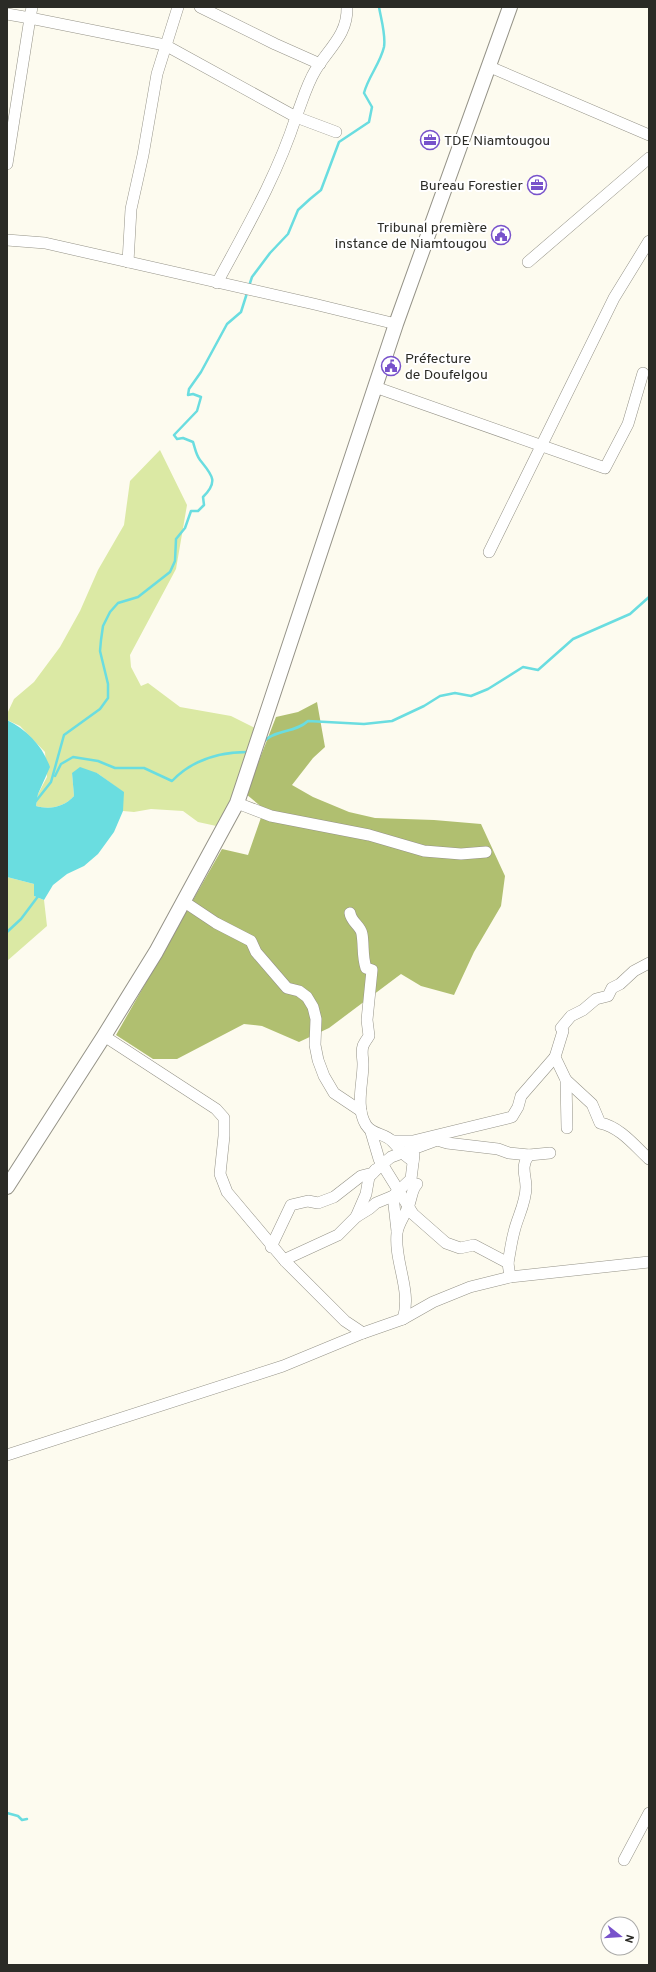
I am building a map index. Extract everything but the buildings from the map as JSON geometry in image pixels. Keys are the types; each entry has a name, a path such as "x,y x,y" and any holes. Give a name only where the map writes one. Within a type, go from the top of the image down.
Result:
{"main road":[{"path":"7,1187 156,952 183,901 215,846 237,803 396,324 490,67 510,7"}],"street":[{"path":"128,262 131,209 143,155 157,74 178,7"},
{"path":"200,7 275,44 320,64"},
{"path":"218,283 268,188 287,146 296,117 314,72 335,45 344,30 347,7"},
{"path":"7,164 31,13"},
{"path":"7,14 31,13 165,45 296,117 336,132"},
{"path":"490,67 649,135"},
{"path":"528,262 649,158"},
{"path":"7,240 45,243 396,324"},
{"path":"489,552 614,298 649,241"},
{"path":"375,387 541,444 605,468 628,424 643,373"},
{"path":"237,803 271,816 369,835 424,851 461,854 486,852"},
{"path":"183,901 216,923 251,941 256,952 287,988 299,991 307,997 313,1007 316,1018 315,1046 324,1076 334,1093 362,1111"},
{"path":"350,913 351,918 362,932 364,950 363,957 366,968 372,970 367,1020 369,1036 362,1050 362,1111 365,1124 371,1132 381,1161 396,1193 409,1206 413,1214 446,1243 460,1248 474,1245 508,1263"},
{"path":"393,1141 413,1141 512,1117 518,1107 521,1096 555,1057 563,1031 561,1028 571,1016 583,1010 596,998 608,996 612,988 620,984 634,971 649,963"},
{"path":"104,1036 216,1109 224,1118 224,1136 220,1174 226,1192 285,1261 345,1321 363,1333"},
{"path":"555,1057 566,1080 592,1104 600,1123 610,1125 631,1141 649,1159"},
{"path":"566,1080 567,1128"},
{"path":"371,1132 384,1136 393,1141 402,1154 413,1160"},
{"path":"356,1217 366,1194 369,1177 381,1161 437,1140 448,1144 488,1147 509,1153 529,1155 550,1153"},
{"path":"285,1261 288,1258 338,1235 356,1217 376,1203 396,1193 412,1179 415,1148"},
{"path":"510,1277 508,1263 514,1232 525,1196 526,1187 523,1173 524,1164 529,1155"},
{"path":"272,1247 291,1205 308,1200 318,1203 334,1197 361,1176 373,1173"},
{"path":"397,1230 409,1206 413,1188 417,1184"},
{"path":"396,1193 396,1245 405,1288 406,1310 403,1319"},
{"path":"7,1455 283,1366 363,1333 403,1319 433,1302 470,1287 510,1277 649,1262"},
{"path":"624,1860 649,1813"}],"green space":[{"path":"160,450 187,505 176,569 130,655 131,667 141,686 148,683 180,707 231,716 259,730 221,827 198,822 183,811 151,809 134,812 123,811 123,792 97,773 72,773 74,796 70,800 56,807 46,808 36,806 38,794 47,777 45,752 20,726 7,720 7,714 14,699 34,682 60,647 80,611 98,570 124,525 130,481"},
{"path":"317,702 325,747 313,758 292,785 313,797 349,812 375,818 434,820 481,824 505,876 501,906 474,952 454,995 421,986 401,974 329,1028 299,1042 262,1026 244,1024 177,1059 153,1059 116,1035 222,849 248,855 264,809 246,794 276,717 298,712"},
{"path":"7,877 34,884 34,896 44,900 47,926 7,961"}],"water":[{"path":"7,720 21,728 33,739 43,752 50,767 38,794 36,806 46,808 56,807 70,800 74,796 72,773 80,767 97,773 124,792 123,811 114,832 98,854 84,866 67,874 53,885 44,900 34,896 34,884 7,877"}],"waterway":[{"path":"249,286 252,277 270,253 288,234 298,210 321,190 339,142 369,122 372,107 364,93 384,47 384,32 379,7"},
{"path":"36,801 51,782 64,735 100,709 108,698 108,684 100,651 103,626 110,612 118,603 138,597 170,572 175,561 176,539 185,528 191,511 198,511 204,505 203,497 211,487 212,478 199,458 193,442 183,438 177,439 174,435 197,411 201,397 193,394 188,395 189,389 201,372 227,324 241,312 247,293"},
{"path":"264,741 275,734 297,728 308,721 364,724 392,721 424,706 440,696 455,693 471,696 488,689 523,667 538,670 573,639 630,614 649,597"},
{"path":"55,776 61,764 73,757 98,761 115,768 144,768 172,781 189,767 207,758 227,753 248,752"},
{"path":"7,932 21,919 39,895"},
{"path":"7,1813 18,1816 22,1820 27,1819"}],"place":[{"name":"TDE Niamtougou","path":"430,140"},
{"name":"Bureau Forestier","path":"537,185"},
{"name":"Tribunal première instance de Niamtougou","path":"501,235"},
{"name":"Préfecture de Doufelgou","path":"391,366"}]}
